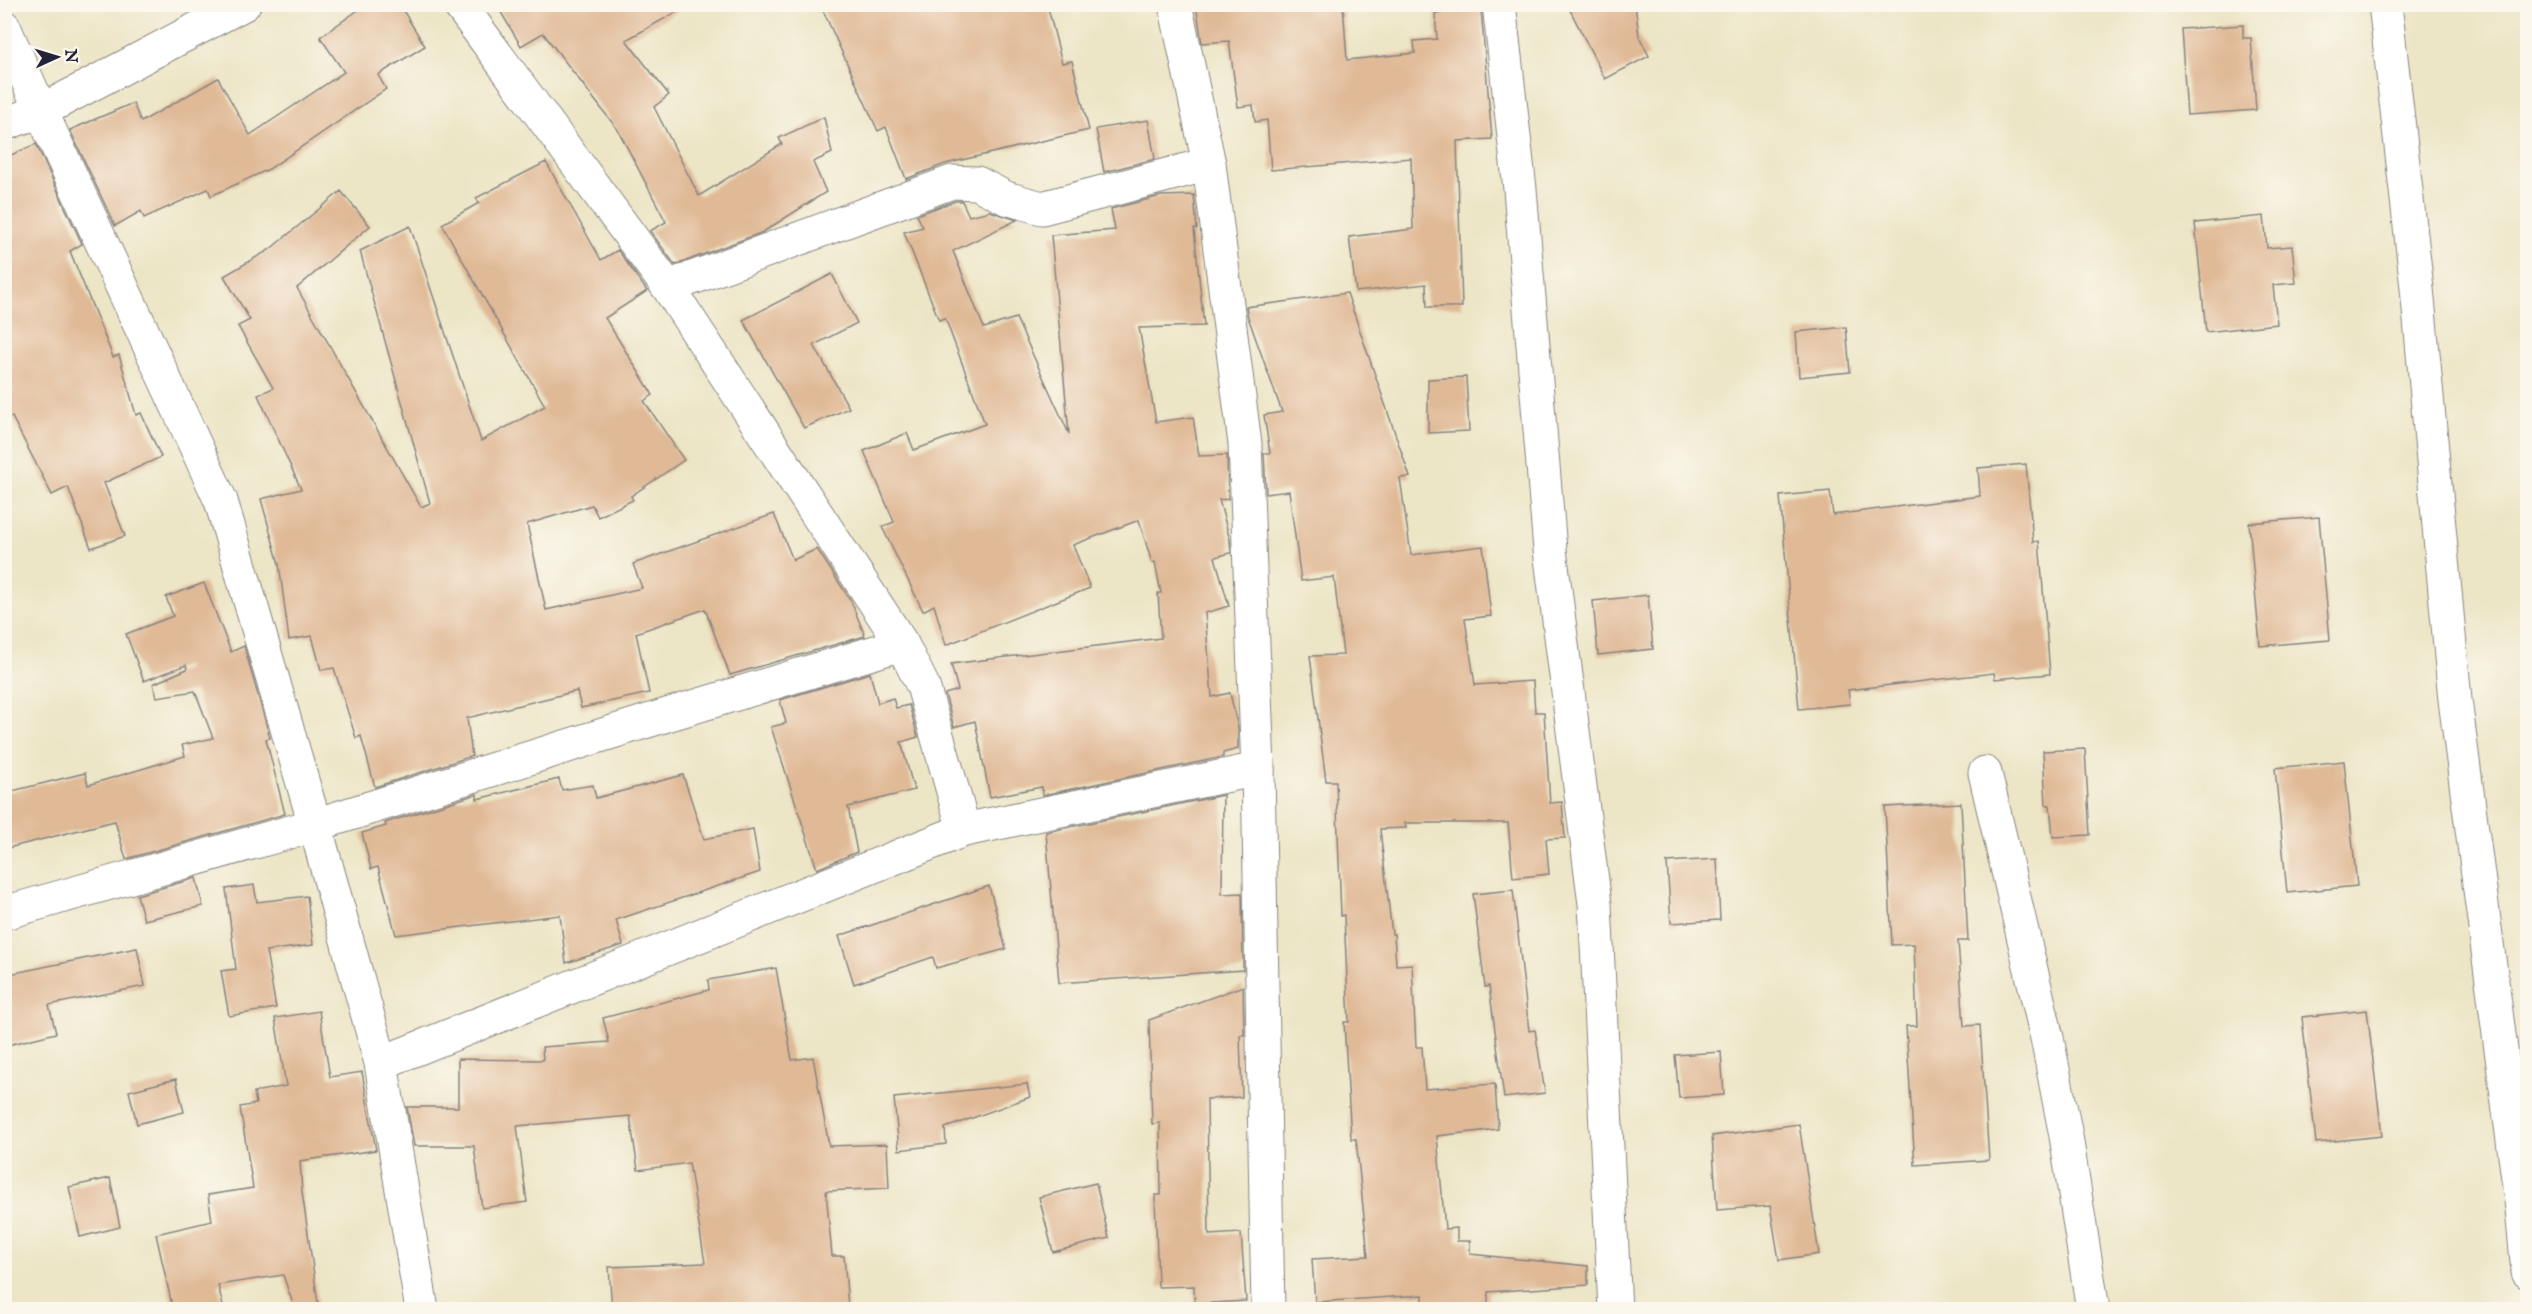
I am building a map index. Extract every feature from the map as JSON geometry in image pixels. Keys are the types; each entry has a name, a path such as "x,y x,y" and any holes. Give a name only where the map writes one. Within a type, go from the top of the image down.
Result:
{"street":[{"path":"4,124 41,111 244,4"},
{"path":"459,4 668,287 902,645 923,686 964,830"},
{"path":"1175,4 1209,164 1245,444 1258,769 1268,1310"},
{"path":"1499,4 1520,189 1550,550 1595,904 1615,1310"},
{"path":"2385,4 2417,288 2455,700 2528,1272"},
{"path":"4,27 221,501 381,1063 422,1310"},
{"path":"668,287 952,182 977,183 1006,198 1042,208 1209,164"},
{"path":"4,913 315,825 902,645"},
{"path":"381,1063 964,830 1258,769"},
{"path":"1985,772 2047,1038 2066,1136 2092,1310"}],"building":[{"path":"367,4 399,4 425,46 378,75 386,89 269,169 211,196 208,189 144,218 141,211 115,226 70,130 133,103 141,122 218,78 250,135 344,72 320,37"},
{"path":"496,4 691,4 626,40 669,95 654,107 699,196 782,144 779,138 824,117 832,153 813,162 826,192 763,232 675,265 650,231 666,222 618,130 543,33 521,46"},
{"path":"820,4 1047,4 1062,63 1072,61 1089,130 945,164 906,179 886,127 878,131"},
{"path":"1196,4 1343,4 1347,60 1415,53 1414,41 1437,39 1435,13 1481,9 1492,139 1457,141 1462,307 1427,307 1426,284 1356,292 1349,237 1413,229 1411,158 1271,170 1267,120 1255,122 1253,105 1238,107 1229,41 1202,43"},
{"path":"1567,4 1635,4 1639,36 1649,56 1605,79"},
{"path":"2243,25 2243,38 2251,38 2256,110 2187,115 2181,29"},
{"path":"1148,120 1155,159 1104,172 1096,129"},
{"path":"36,144 82,244 70,251 113,357 119,355 136,415 141,413 161,457 104,483 125,536 91,548 68,487 52,495 12,417 4,418 4,158"},
{"path":"546,162 601,260 618,250 647,291 605,318 653,395 644,401 684,460 631,496 633,500 598,517 592,505 527,524 546,610 642,588 633,564 774,514 793,560 817,549 851,601 865,636 730,675 705,609 636,633 649,693 581,708 577,691 467,718 472,756 375,787 361,736 356,738 334,668 321,670 312,636 289,640 279,564 261,499 301,489 258,395 273,388 238,326 250,320 224,276 269,250 341,191 370,226 297,288 421,507 430,503 360,251 410,226 481,441 545,406 442,224 479,203 476,198"},
{"path":"1194,195 1197,229 1194,229 1204,326 1139,328 1156,422 1193,417 1199,456 1227,455 1228,499 1219,500 1230,540 1231,553 1215,557 1229,606 1205,613 1212,697 1230,693 1238,728 1238,749 1223,753 1223,757 1043,795 1042,787 990,797 975,721 954,727 945,694 958,690 951,664 1161,638 1158,593 1161,593 1155,562 1152,563 1139,520 1073,545 1090,588 946,645 934,605 923,611 882,527 894,522 864,451 907,433 914,450 985,424 945,318 939,320 904,232 923,227 917,215 955,201 962,201 969,216 990,211 1017,220 953,251 984,328 1016,318 1069,434 1051,235 1115,230 1111,209 1161,196"},
{"path":"2264,216 2267,248 2292,246 2296,283 2273,285 2277,324 2206,332 2195,223"},
{"path":"832,274 857,323 814,345 849,408 804,428 743,320"},
{"path":"1347,293 1410,477 1400,478 1411,555 1483,546 1491,616 1465,619 1475,685 1533,681 1535,712 1544,712 1550,803 1562,802 1565,838 1546,839 1549,874 1513,878 1508,823 1405,823 1406,828 1380,829 1396,965 1412,964 1416,1047 1422,1047 1425,1089 1495,1084 1498,1129 1437,1136 1445,1229 1457,1228 1457,1241 1470,1241 1470,1254 1588,1266 1588,1285 1488,1292 1488,1310 1423,1310 1423,1295 1315,1302 1312,1259 1368,1256 1356,1139 1351,1139 1344,1022 1349,1022 1344,915 1341,916 1336,781 1326,781 1310,656 1343,655 1334,577 1301,581 1289,491 1266,494 1264,453 1270,453 1264,415 1282,412 1246,307"},
{"path":"1846,327 1850,372 1799,377 1796,332"},
{"path":"1466,377 1469,431 1428,433 1428,379"},
{"path":"2026,464 2033,542 2039,541 2050,674 1995,679 1994,673 1848,690 1850,704 1799,709 1780,496 1830,491 1833,515 1980,496 1978,468"},
{"path":"2319,517 2330,640 2260,646 2249,523"},
{"path":"204,583 231,652 244,646 270,738 266,739 285,814 126,859 115,821 4,849 4,793 85,773 88,785 185,756 182,745 213,738 195,691 157,697 153,684 187,669 186,665 144,681 126,634 173,616 166,597"},
{"path":"1648,595 1653,649 1598,655 1593,601"},
{"path":"870,673 878,703 893,698 896,708 909,705 918,737 901,742 914,790 848,807 857,852 817,869 771,727 786,723 780,700"},
{"path":"2085,749 2090,835 2053,837 2050,805 2046,805 2043,751"},
{"path":"2344,761 2357,886 2287,893 2275,768"},
{"path":"683,775 704,839 753,829 760,872 616,920 623,945 566,963 560,915 396,935 378,867 371,869 362,833 386,826 385,823 477,794 477,799 559,779 562,790 593,785 596,798"},
{"path":"1223,795 1222,894 1242,893 1243,970 1059,983 1046,832"},
{"path":"1961,803 1968,941 1958,941 1964,1026 1980,1025 1989,1160 1915,1165 1906,1026 1917,1026 1914,944 1892,945 1885,807"},
{"path":"1717,859 1720,920 1671,923 1667,862"},
{"path":"196,878 203,906 144,920 137,895"},
{"path":"254,885 257,902 307,896 313,945 266,951 276,1008 229,1016 221,971 236,969 226,889"},
{"path":"989,886 1006,949 936,968 933,957 854,984 839,936"},
{"path":"1513,890 1529,1031 1535,1030 1545,1093 1504,1098 1489,986 1485,987 1473,894"},
{"path":"137,948 145,986 49,1005 56,1033 4,1046 4,975"},
{"path":"776,968 792,1060 813,1057 829,1146 887,1144 889,1188 826,1191 832,1256 844,1256 848,1307 823,1310 612,1310 609,1267 705,1263 689,1163 638,1170 630,1116 517,1126 527,1202 482,1208 474,1146 414,1146 407,1107 458,1107 458,1059 543,1060 542,1047 609,1042 603,1018 709,990 708,980"},
{"path":"1243,986 1244,1035 1240,1035 1242,1097 1207,1099 1209,1235 1241,1233 1246,1301 1195,1304 1194,1286 1158,1287 1155,1195 1161,1195 1160,1123 1152,1124 1149,1020"},
{"path":"2367,1010 2382,1136 2316,1143 2302,1017"},
{"path":"319,1011 330,1077 362,1072 376,1150 300,1161 302,1192 319,1310 295,1310 283,1275 218,1285 224,1310 173,1310 156,1234 212,1221 208,1195 253,1188 240,1107 256,1104 254,1092 286,1086 275,1018"},
{"path":"1721,1052 1724,1095 1679,1098 1675,1055"},
{"path":"176,1079 184,1112 137,1124 129,1091"},
{"path":"1027,1084 1030,1097 945,1128 946,1144 899,1150 894,1098"},
{"path":"1799,1124 1819,1254 1779,1260 1770,1206 1717,1210 1712,1136"},
{"path":"110,1178 120,1227 80,1237 69,1187"},
{"path":"1096,1183 1109,1238 1053,1252 1039,1197"}]}
